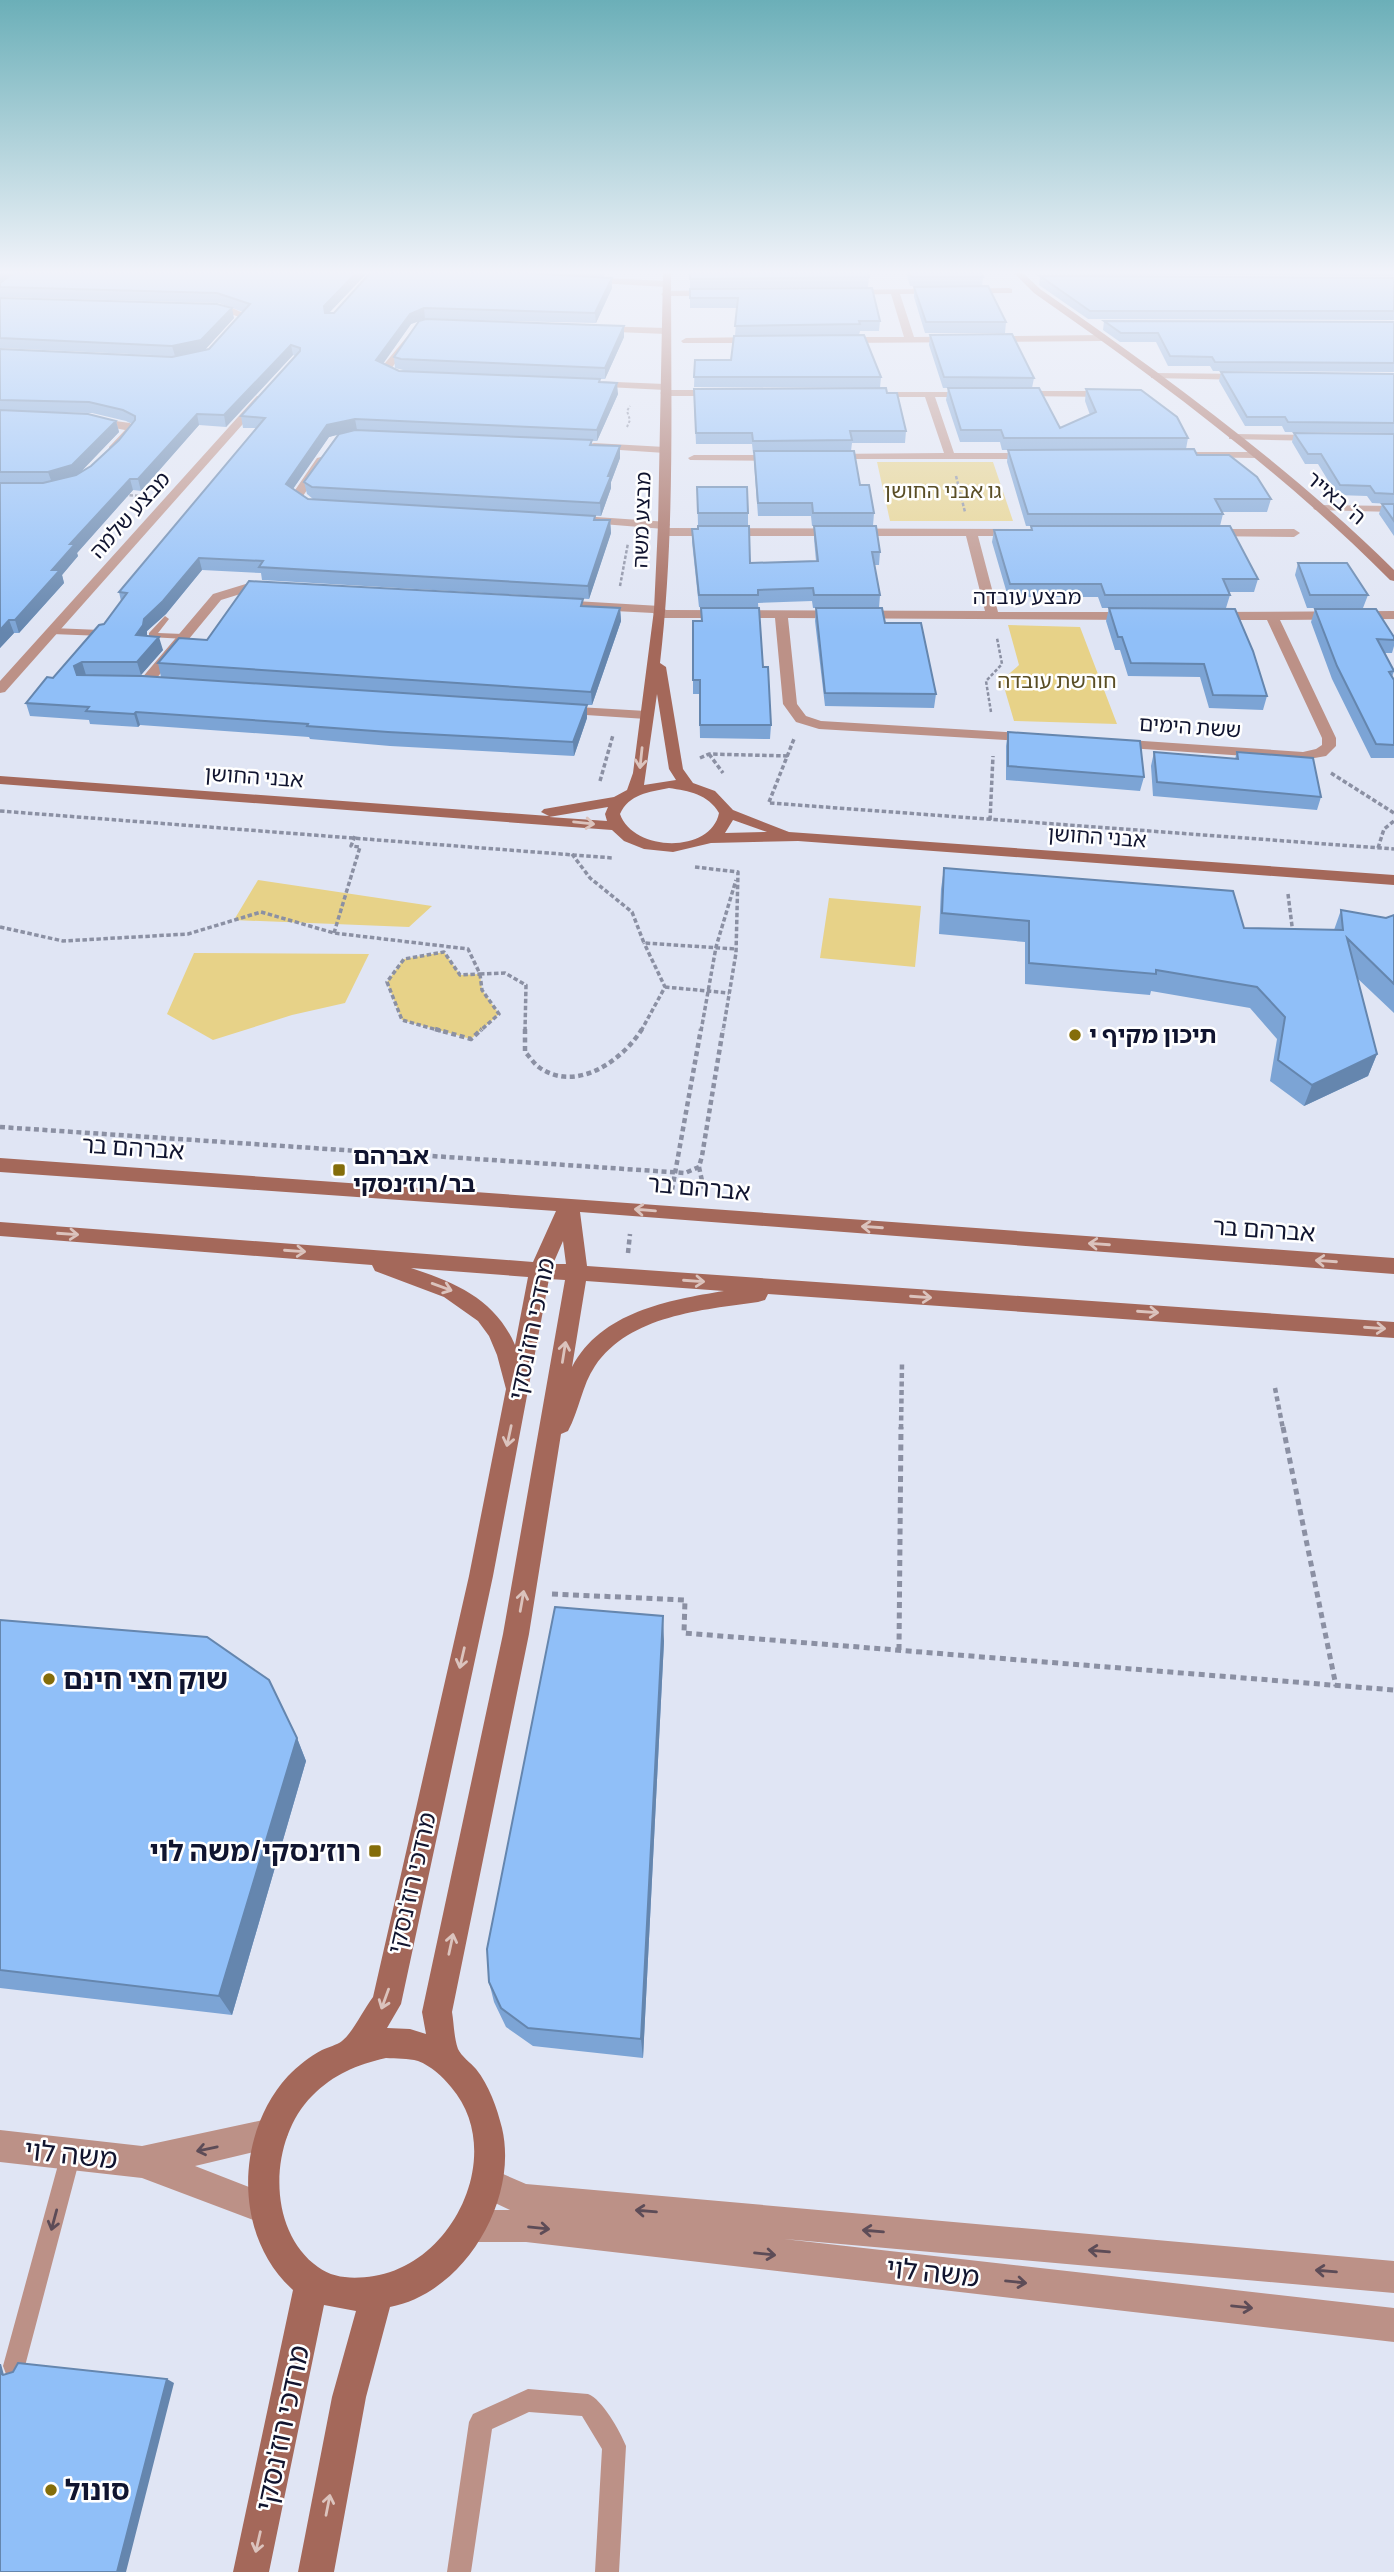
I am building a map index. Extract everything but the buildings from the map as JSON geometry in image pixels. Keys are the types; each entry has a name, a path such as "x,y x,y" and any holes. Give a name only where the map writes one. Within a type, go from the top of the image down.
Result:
{"street":[{"name":"מבצע שלמה","path":"0,689 265,393"},
{"name":"מבצע משה","path":"634,791 640,774 659,612 664,529 665,393"},
{"name":"ה' באייר","path":"1176,393 1353,536 1394,577"},
{"path":"859,394 984,394"},
{"path":"929,394 950,456"},
{"path":"998,394 1121,394"},
{"path":"79,419 118,422 131,430 106,456"},
{"path":"1233,438 1340,438"},
{"path":"582,446 664,450"},
{"path":"327,451 297,496 310,505 333,506"},
{"path":"1171,455 1254,455"},
{"path":"816,457 1047,456"},
{"path":"694,458 789,458"},
{"path":"1319,508 1394,509"},
{"path":"564,519 664,529 1038,533"},
{"path":"971,533 993,616"},
{"path":"1186,533 1294,533"},
{"path":"147,682 217,597 249,587 283,587"},
{"name":"מבצע עובדה","path":"547,604 659,612 781,616 1146,616"},
{"path":"1271,615 1329,738 1329,746 1321,753 1303,756"},
{"path":"1202,616 1394,615"},
{"path":"781,616 790,704 801,719 819,725 1048,738"},
{"name":"מבצע משה","path":"654,642 676,769 687,786"},
{"path":"549,709 646,715"},
{"name":"ששת הימים","path":"1101,742 1303,756"},
{"name":"אבני החושן","path":"0,780 614,826 623,835 655,846 675,847 752,830 797,836 1394,880"},
{"path":"614,826 611,817 618,801 634,791 660,785 687,786 715,797 727,813 726,822 710,838"},
{"name":"אבני החושן","path":"505,816 618,801"},
{"name":"אבני החושן","path":"727,813 752,830"},
{"name":"אברהם בר","path":"0,1165 1394,1266"},
{"name":"מרדכי רוז'נסקי","path":"354,2049 386,2004 516,1402 540,1270 569,1205"},
{"name":"מרדכי רוז'נסקי","path":"445,2059 437,2012 523,1593 577,1273 569,1205"},
{"path":"0,1229 577,1273 1394,1329"},
{"path":"354,1256 452,1290 480,1308 499,1331 510,1357 516,1402"},
{"path":"547,1455 588,1359 617,1332 682,1305 799,1288"},
{"path":"386,2043 417,2046 445,2059 468,2081 483,2111 490,2145 487,2183 471,2226 446,2259 413,2284 377,2295 343,2295 311,2284 289,2263 273,2238 264,2208 262,2175 272,2134 292,2097 320,2068 354,2049 386,2043"},
{"name":"משה לוי","path":"142,2162 272,2134"},
{"name":"משה לוי","path":"0,2146 142,2162 264,2208"},
{"name":"משה לוי","path":"487,2183 525,2200 1394,2277"},
{"name":"משה לוי","path":"471,2226 526,2227 1394,2325"},
{"name":"מרדכי רוז'נסקי","path":"251,2572 279,2448 311,2284"},
{"path":"316,2572 349,2397 377,2295"}],"lane":[{"path":"52,631 103,634 117,615"},
{"path":"164,619 152,635 183,637"},
{"path":"14,2366 71,2154"},
{"path":"459,2572 481,2422 528,2400 588,2405 614,2446 607,2572"}],"path":[{"path":"950,456 971,533"},
{"path":"119,494 172,497"},
{"path":"668,1212 716,947 752,830 769,803 801,719"},
{"path":"709,754 725,776"},
{"path":"1303,756 1394,813"},
{"path":"757,797 769,803 1394,849"},
{"path":"85,817 91,809"},
{"path":"0,811 572,853 590,878 632,912 665,987"},
{"path":"1378,848 1384,829 1394,821"},
{"path":"334,933 360,847 351,846 358,829"},
{"path":"704,1191 699,1167 736,948 738,872"},
{"path":"1287,872 1293,939"},
{"path":"0,927 63,941 188,934 261,912 334,933 468,949 480,974 482,990 499,1014 471,1039 402,1020 387,982 404,959 443,952 460,975 480,974 505,973 526,985 525,1052 541,1069 565,1077 590,1073 612,1061 634,1042 665,987"},
{"path":"644,943 736,948"},
{"path":"665,987 729,993"},
{"path":"0,1127 675,1174 699,1167"},
{"path":"899,1650 902,1363"},
{"path":"1275,1388 1336,1686"},
{"path":"523,1593 684,1600 684,1633 1394,1690"}],"green space":[{"name":"גו אבני החושן","path":"877,462 993,462 1013,521 890,521"},
{"name":"חורשת עובדה","path":"1008,625 1080,627 1117,724 1014,721 1002,680 1019,665"},
{"path":"258,880 432,906 409,927 234,920"},
{"path":"829,898 921,906 915,967 820,958"},
{"path":"444,952 460,975 480,974 482,990 499,1014 471,1039 402,1020 387,982 404,959"},
{"path":"194,953 369,954 345,1003 292,1015 213,1040 167,1014"}],"place":[{"name":"תיכון מקיף י","path":"1075,1035"},
{"name":"אברהם בר/רוז׳נסקי","path":"339,1170"},
{"name":"שוק חצי חינם","path":"49,1679"},
{"name":"רוז׳נסקי/משה לוי","path":"375,1851"},
{"name":"סונול","path":"51,2490"}]}
